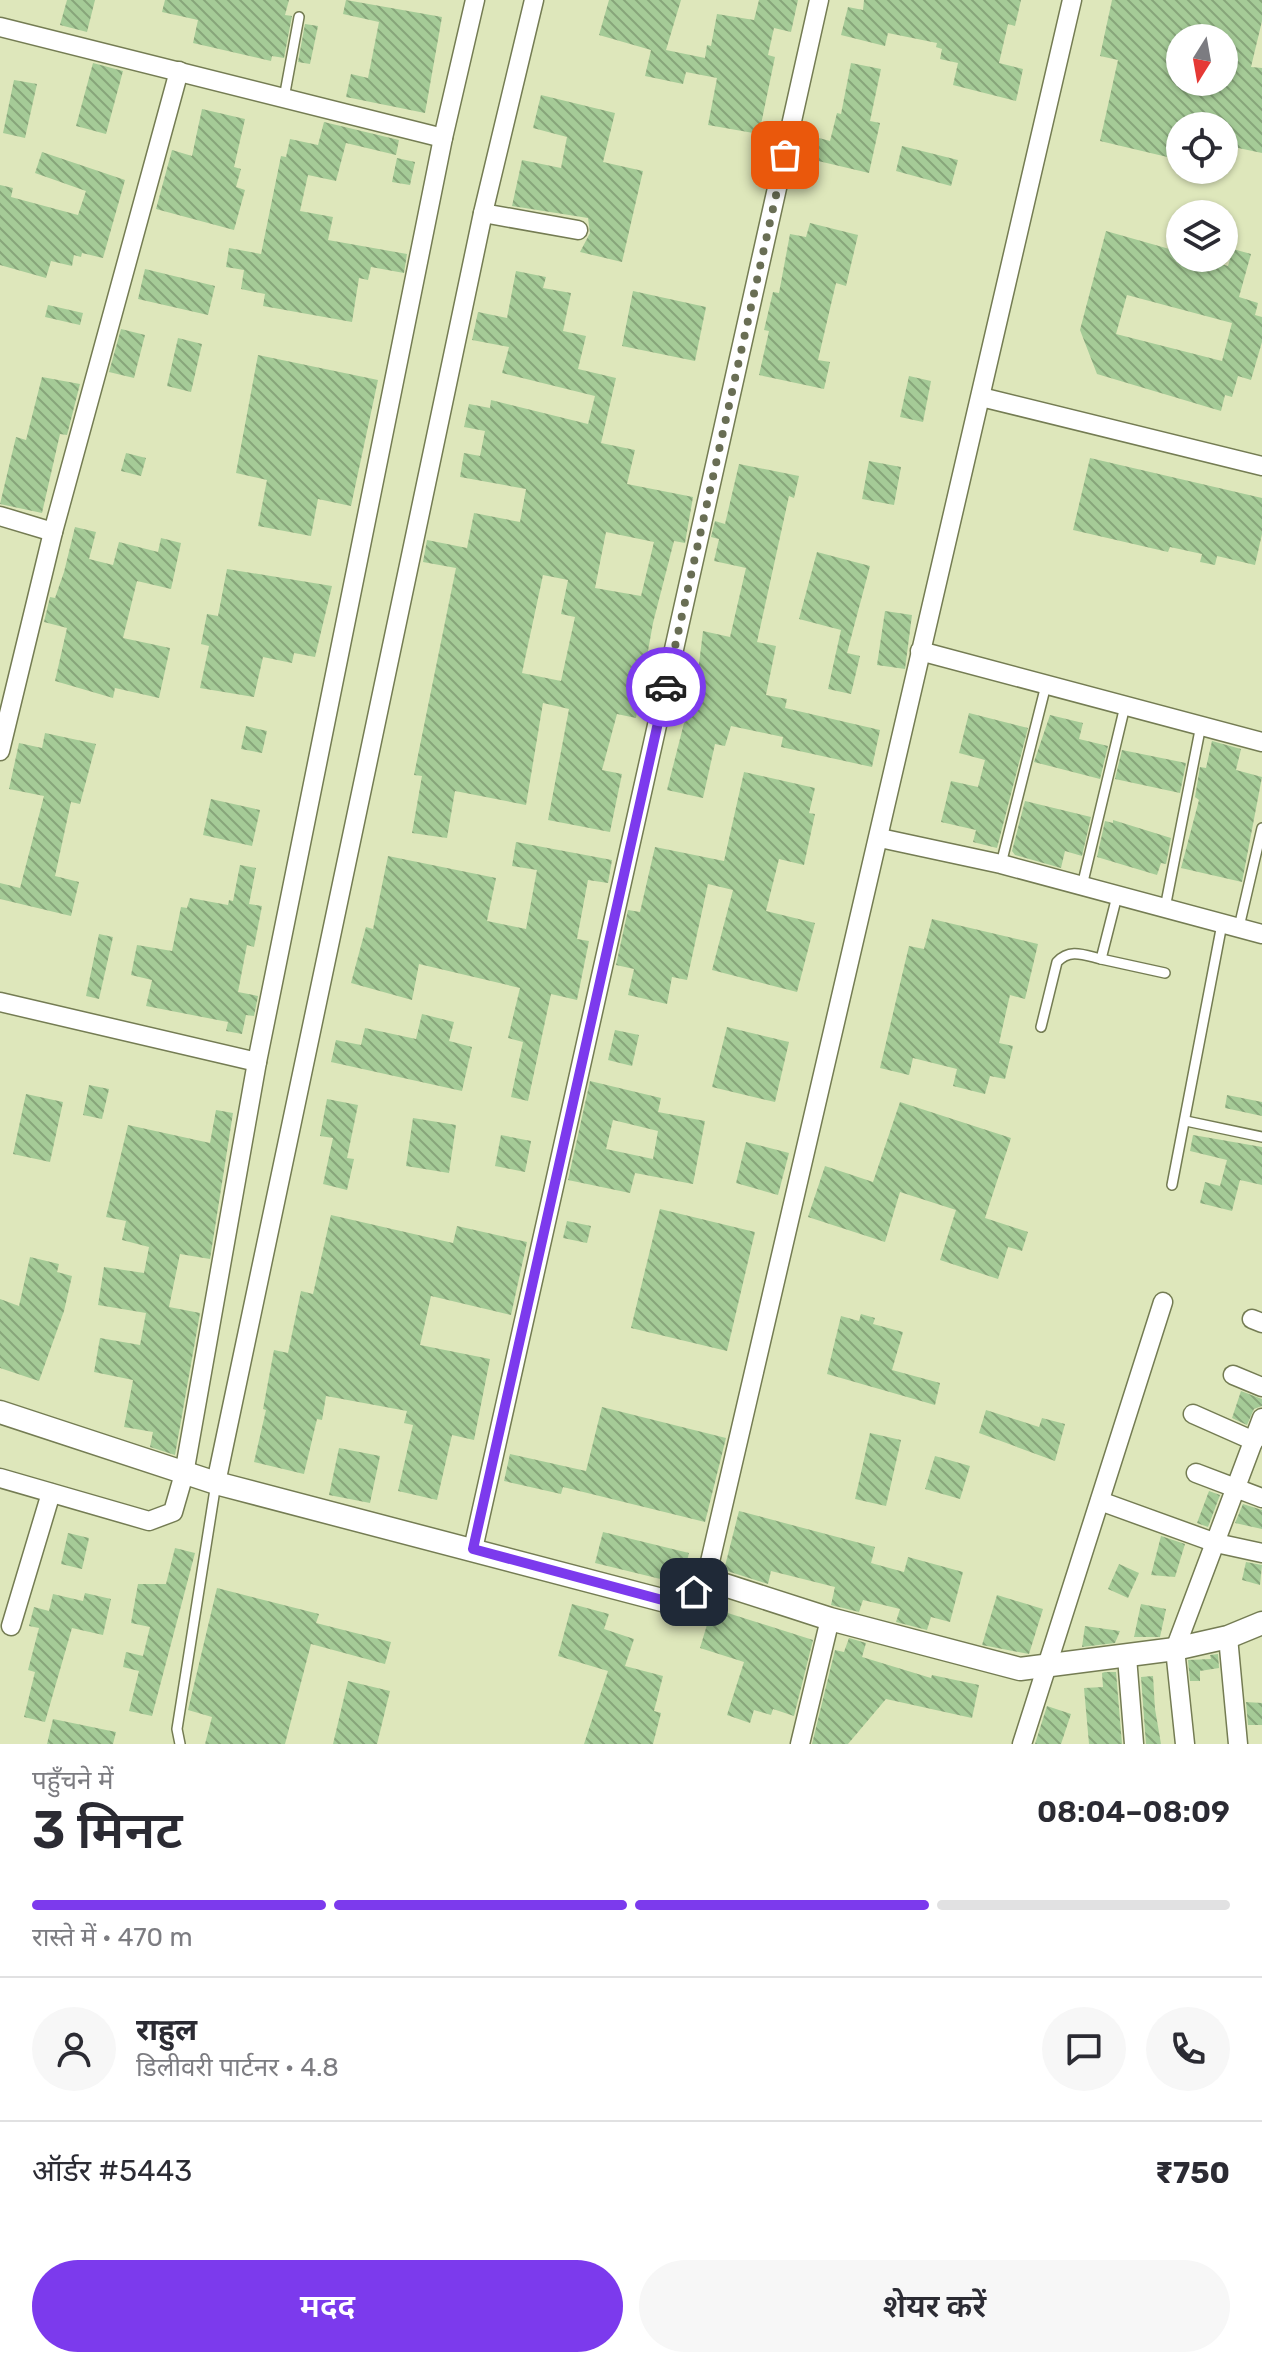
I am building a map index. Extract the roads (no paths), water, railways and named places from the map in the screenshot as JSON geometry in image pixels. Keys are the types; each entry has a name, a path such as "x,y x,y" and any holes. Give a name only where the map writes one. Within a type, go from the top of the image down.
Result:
{"street":[{"path":"0,1478 149,1521 173,1512 184,1474 257,1062 443,138 475,0"},
{"path":"216,1483 483,213 534,0"},
{"path":"473,1549 819,0"},
{"path":"0,1412 184,1474 681,1605 706,1579 1072,0"},
{"path":"0,27 443,138"},
{"path":"0,751 53,532 179,71"},
{"path":"483,213 578,230"},
{"path":"981,397 1262,466"},
{"path":"0,516 53,532"},
{"path":"920,651 1262,742"},
{"path":"880,838 1001,864 1262,934"},
{"path":"0,1002 257,1062"},
{"path":"1022,1744 1163,1302"},
{"path":"1233,1375 1262,1387"},
{"path":"1193,1414 1254,1441"},
{"path":"1185,1744 1175,1649 1262,1418"},
{"path":"1196,1473 1262,1498"},
{"path":"11,1626 51,1493"},
{"path":"1100,1501 1216,1543 1262,1553"},
{"path":"706,1579 830,1619 1020,1669 1175,1649 1228,1637 1262,1623"},
{"path":"800,1744 830,1619"},
{"path":"1228,1637 1238,1744"},
{"path":"1127,1657 1134,1744"}],"lane":[{"path":"284,98 299,17"},
{"path":"1001,864 1046,685"},
{"path":"1082,886 1125,706"},
{"path":"1165,908 1201,725"},
{"path":"1172,1185 1230,926 1262,828"},
{"path":"1101,959 1117,896"},
{"path":"1041,1027 1057,962 1064,955 1074,952 1165,973"},
{"path":"1186,1121 1262,1137"},
{"path":"180,1744 177,1729 216,1483"}]}
